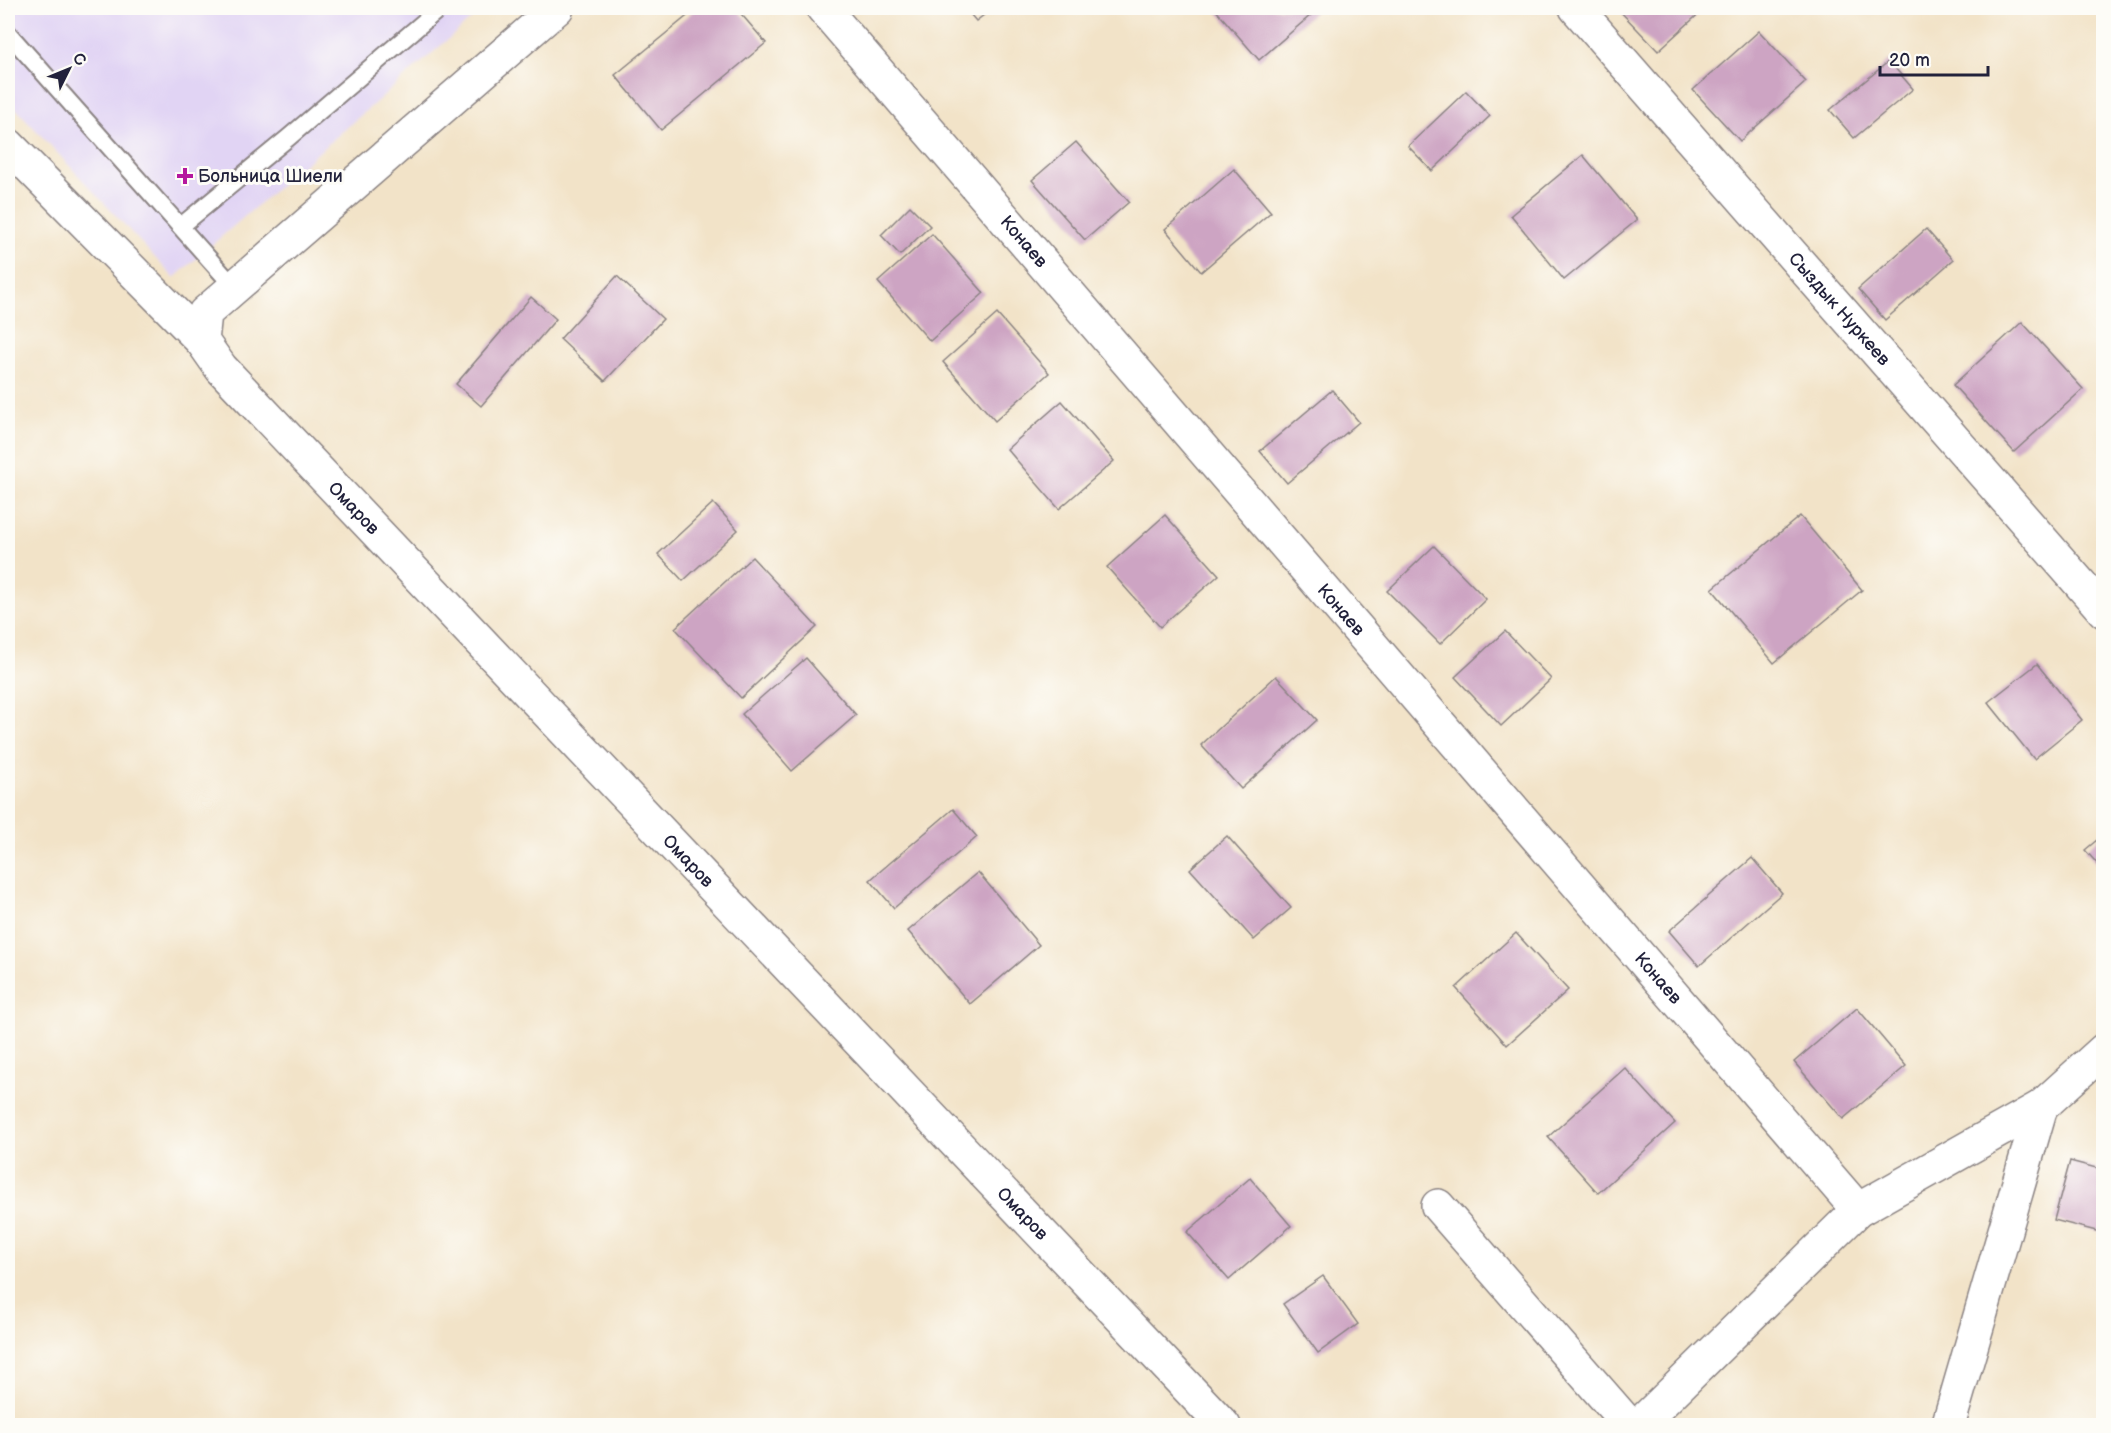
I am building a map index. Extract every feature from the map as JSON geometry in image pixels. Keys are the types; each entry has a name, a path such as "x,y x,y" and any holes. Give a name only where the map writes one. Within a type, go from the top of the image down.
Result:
{"street":[{"path":"202,341 205,313 557,8"},
{"name":"Конаев","path":"823,8 1858,1210"},
{"name":"Сыздык Нуркеев","path":"1576,8 2103,611"},
{"name":"Омаров","path":"8,145 202,341 229,377 1224,1425"},
{"path":"1638,1425 1858,1210 2041,1107 2103,1050"},
{"path":"1948,1425 2041,1107"},
{"path":"1438,1206 1630,1425"}],"lane":[{"path":"181,226 440,8"},
{"path":"8,33 234,286"}],"shaded area":[{"name":"Больница Шиели","path":"8,8 484,8 174,278 8,100"}],"building":[{"path":"697,8 736,8 766,43 661,130 615,75"},
{"path":"965,8 993,8 976,21"},
{"path":"1214,8 1319,8 1259,60"},
{"path":"1617,8 1705,8 1658,51"},
{"path":"1759,31 1806,82 1740,141 1693,90"},
{"path":"1889,61 1913,89 1854,138 1830,110"},
{"path":"1466,91 1490,116 1432,171 1408,146"},
{"path":"1076,142 1129,202 1085,240 1032,180"},
{"path":"1583,155 1637,220 1564,280 1511,215"},
{"path":"1234,169 1271,212 1201,272 1165,229"},
{"path":"910,206 930,226 900,255 881,235"},
{"path":"1926,229 1953,260 1885,320 1858,289"},
{"path":"932,234 984,293 930,341 878,282"},
{"path":"617,276 663,319 605,381 560,339"},
{"path":"531,297 556,319 481,406 456,384"},
{"path":"997,314 1049,373 995,421 943,362"},
{"path":"2022,322 2083,389 2014,452 1953,385"},
{"path":"1332,390 1359,422 1287,483 1260,451"},
{"path":"1062,401 1114,461 1059,509 1007,449"},
{"path":"713,503 738,530 683,581 658,554"},
{"path":"1165,515 1219,575 1160,627 1107,567"},
{"path":"1800,516 1862,590 1774,663 1712,589"},
{"path":"1434,546 1486,599 1440,644 1387,591"},
{"path":"752,557 817,627 741,698 675,628"},
{"path":"1505,631 1551,679 1501,726 1455,677"},
{"path":"806,658 856,715 792,771 742,714"},
{"path":"2037,664 2082,720 2034,759 1988,702"},
{"path":"1276,676 1317,720 1241,789 1201,745"},
{"path":"953,809 977,837 894,908 870,880"},
{"path":"2104,834 2104,871 2085,850"},
{"path":"1227,836 1291,908 1254,940 1190,869"},
{"path":"1752,858 1782,893 1699,966 1669,931"},
{"path":"978,872 1039,945 970,1004 908,931"},
{"path":"1516,933 1568,990 1507,1045 1456,988"},
{"path":"1857,1008 1906,1066 1843,1119 1794,1062"},
{"path":"1625,1068 1675,1123 1598,1193 1548,1137"},
{"path":"2070,1161 2104,1170 2104,1233 2054,1220"},
{"path":"1250,1178 1291,1226 1229,1280 1187,1232"},
{"path":"1323,1276 1358,1324 1318,1353 1283,1304"}],"place":[{"name":"Больница Шиели","path":"185,176"}]}
